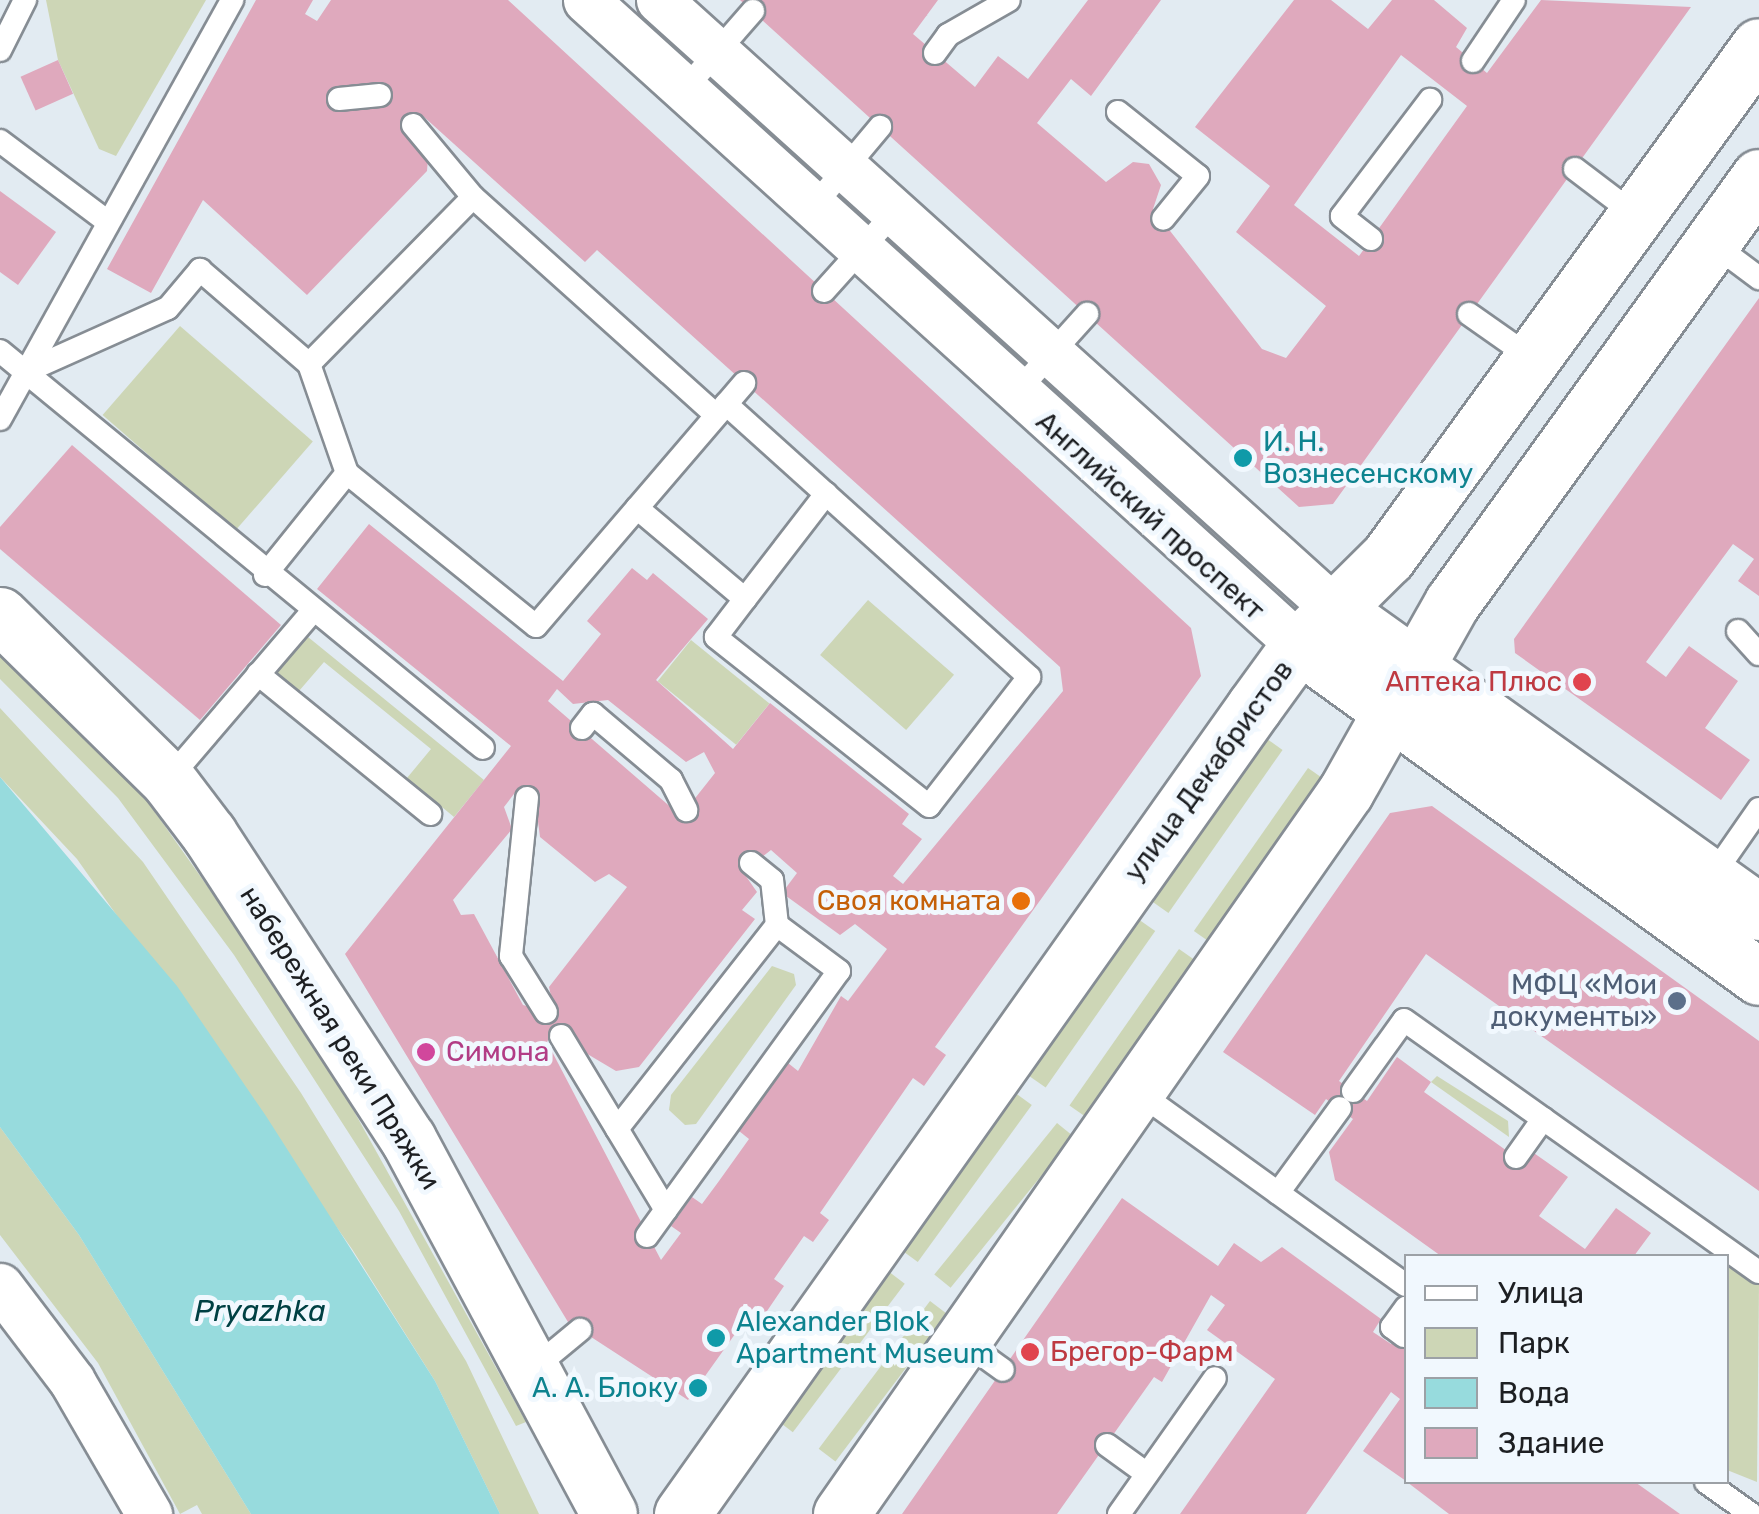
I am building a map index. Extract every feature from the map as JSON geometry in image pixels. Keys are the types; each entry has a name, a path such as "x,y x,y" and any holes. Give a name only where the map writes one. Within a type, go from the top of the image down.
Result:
{"main road":[{"name":"улица Декабристов","path":"682,1514 1317,627 1388,557 1759,46"},
{"path":"841,1514 982,1355 1138,1092 1406,691 1452,603 1759,178"},
{"name":"набережная реки Пряжки","path":"0,615 168,780 332,1016 534,1368 608,1514"},
{"name":"Английский проспект","path":"1317,627 1406,691 1759,976"},
{"name":"Английский проспект","path":"1406,691 1711,878 1759,912"}],"street":[{"name":"Английский проспект","path":"586,0 1015,394 1317,627"},
{"name":"Английский проспект","path":"659,0 1048,357 1317,627"},
{"path":"0,1286 72,1380 149,1514"}],"lane":[{"path":"0,50 26,0"},
{"path":"0,419 232,0"},
{"path":"935,53 948,35 1010,0"},
{"path":"1473,61 1514,0"},
{"path":"684,90 753,11"},
{"path":"339,99 380,95"},
{"path":"1371,239 1342,216 1430,100"},
{"path":"1118,112 1198,176 1163,219"},
{"path":"414,125 473,197 721,410 826,494 1028,677 929,806 716,636 826,494"},
{"path":"812,208 880,127"},
{"path":"0,142 108,222"},
{"path":"1575,169 1637,216"},
{"path":"309,364 473,197"},
{"path":"824,290 893,214"},
{"path":"1712,243 1759,278"},
{"path":"26,370 168,308 200,270 309,364 347,473 536,626 744,383"},
{"path":"1015,394 1087,314"},
{"path":"1470,314 1533,359"},
{"path":"0,351 265,575 483,748"},
{"path":"265,575 347,473"},
{"path":"637,508 744,599"},
{"path":"168,780 312,612"},
{"path":"1738,631 1759,654"},
{"path":"258,674 430,814"},
{"path":"582,728 593,714 671,780 686,810"},
{"path":"527,798 511,956 546,1012"},
{"path":"1711,878 1759,809"},
{"path":"617,1129 777,926 772,880 750,863"},
{"path":"646,1236 839,971 777,926"},
{"path":"1278,1193 1404,1020 1544,1119 1703,1247"},
{"path":"561,1036 666,1210"},
{"path":"1138,1092 1404,1284"},
{"path":"1516,1157 1544,1119"},
{"path":"1729,1259 1759,1272"},
{"path":"1404,1311 1392,1327 1404,1336"},
{"path":"534,1368 580,1330"},
{"path":"1119,1514 1215,1378"},
{"path":"1106,1445 1147,1474"},
{"path":"1709,1484 1752,1514"}],"green space":[{"path":"46,0 206,0 116,156 99,149 58,60"},
{"path":"180,326 313,441 235,531 103,415"},
{"path":"868,600 954,675 906,730 820,655"},
{"path":"308,637 484,780 454,817 407,778 431,749 324,662 299,691 276,673"},
{"path":"691,640 769,704 736,745 658,681"},
{"path":"0,650 145,798 309,1030 526,1422 516,1426 399,1211 234,955 118,798 0,679"},
{"path":"0,708 143,862 301,1093 466,1361 539,1514 500,1514 435,1381 352,1249 77,859 0,777"},
{"path":"1267,739 1283,750 1168,913 1153,902"},
{"path":"1308,768 1325,780 1211,943 1194,931"},
{"path":"1138,919 1155,931 1046,1088 1028,1075"},
{"path":"1179,949 1196,961 1087,1118 1069,1105"},
{"path":"772,966 794,974 796,985 696,1124 685,1125 669,1110 671,1095"},
{"path":"1437,1076 1508,1121 1509,1137 1431,1082"},
{"path":"1014,1092 1032,1105 918,1262 900,1249"},
{"path":"1057,1123 1073,1136 951,1288 934,1275"},
{"path":"0,1127 79,1235 251,1514 202,1514 197,1505 180,1514 98,1363 0,1235"},
{"path":"1729,1266 1759,1284 1757,1482 1729,1471"},
{"path":"888,1271 905,1284 793,1432 776,1420"},
{"path":"930,1301 947,1314 835,1461 819,1449"}],"water":[{"name":"Pryazhka","path":"0,777 177,986 266,1116 435,1381 500,1514 251,1514 79,1235 0,1127"}],"building":[{"path":"256,0 313,0 305,14 317,21 331,0 508,0 1191,628 1201,676 935,1047 946,1055 924,1086 913,1078 820,1213 829,1220 813,1242 804,1236 774,1279 784,1286 765,1314 755,1306 688,1400 568,1322 345,954 511,746 317,589 369,524 563,681 601,634 587,621 632,568 647,580 653,573 708,619 656,680 733,749 770,703 909,814 902,824 922,839 893,876 903,884 1063,691 1060,667 597,250 585,262 423,116 404,134 428,158 427,171 307,295 203,200 151,293 107,269","holes":["557,689 573,704 608,700 686,762 704,752 715,773 681,816 548,701","517,790 536,806 540,837 595,882 609,874 627,887 549,987 555,1014 523,1005 474,914 461,915 453,900 512,829 504,807","771,850 797,873 782,893 840,935 855,924 887,949 848,1001 841,996 798,1071 788,1063 739,1131 749,1139 719,1181 702,1204 692,1197 671,1226 681,1233 661,1260 547,1042 552,1033 616,1071 639,1067 755,919 742,910 757,892 743,872"]},
{"path":"740,0 938,0 913,34 975,87 998,56 1028,79 1088,0 1161,0 1091,96 1071,79 1037,123 1106,182 1133,162 1149,164 1161,185 1153,209 1262,349 1286,358 1326,306 1236,232 1270,186 1195,127 1294,0 1331,0 1368,29 1392,0 1434,0 1467,28 1456,47 1487,73 1541,0 1691,7 1333,504 1299,507","holes":["1401,55 1467,106 1359,256 1294,205"]},
{"path":"58,60 73,94 36,110 21,77"},
{"path":"0,191 56,232 18,285 0,272"},
{"path":"1759,298 1759,596 1738,581 1754,559 1733,544 1646,662 1666,677 1689,646 1738,681 1705,728 1750,760 1721,800 1515,653 1514,639"},
{"path":"72,445 281,625 200,720 0,549 0,527"},
{"path":"1432,806 1759,1041 1759,1191 1426,954 1339,1081 1367,1101 1397,1057 1431,1082 1424,1092 1524,1163 1531,1151 1568,1177 1539,1216 1585,1249 1616,1208 1651,1233 1635,1254 1438,1254 1335,1180 1329,1152 1353,1119 1326,1099 1315,1115 1223,1052 1390,813"},
{"path":"1122,1198 1218,1266 1234,1243 1261,1262 1282,1247 1381,1319 1373,1332 1391,1344 1404,1334 1404,1480 1363,1451 1400,1399 1391,1392 1306,1514 1180,1514 1275,1379 1207,1330 1225,1305 1211,1295 1162,1382 1154,1377 1057,1514 902,1514"},
{"path":"1410,1484 1638,1484 1680,1514 1449,1514"}],"place":[{"name":"И. Н. Вознесенскому","path":"1243,458"},
{"name":"Аптека Плюс","path":"1582,682"},
{"name":"Своя комната","path":"1021,901"},
{"name":"МФЦ «Мои документы»","path":"1677,1001"},
{"name":"Симона","path":"426,1052"},
{"name":"Alexander Blok Apartment Museum","path":"716,1338"},
{"name":"Брегор-Фарм","path":"1030,1352"},
{"name":"А. А. Блоку","path":"698,1388"}]}
